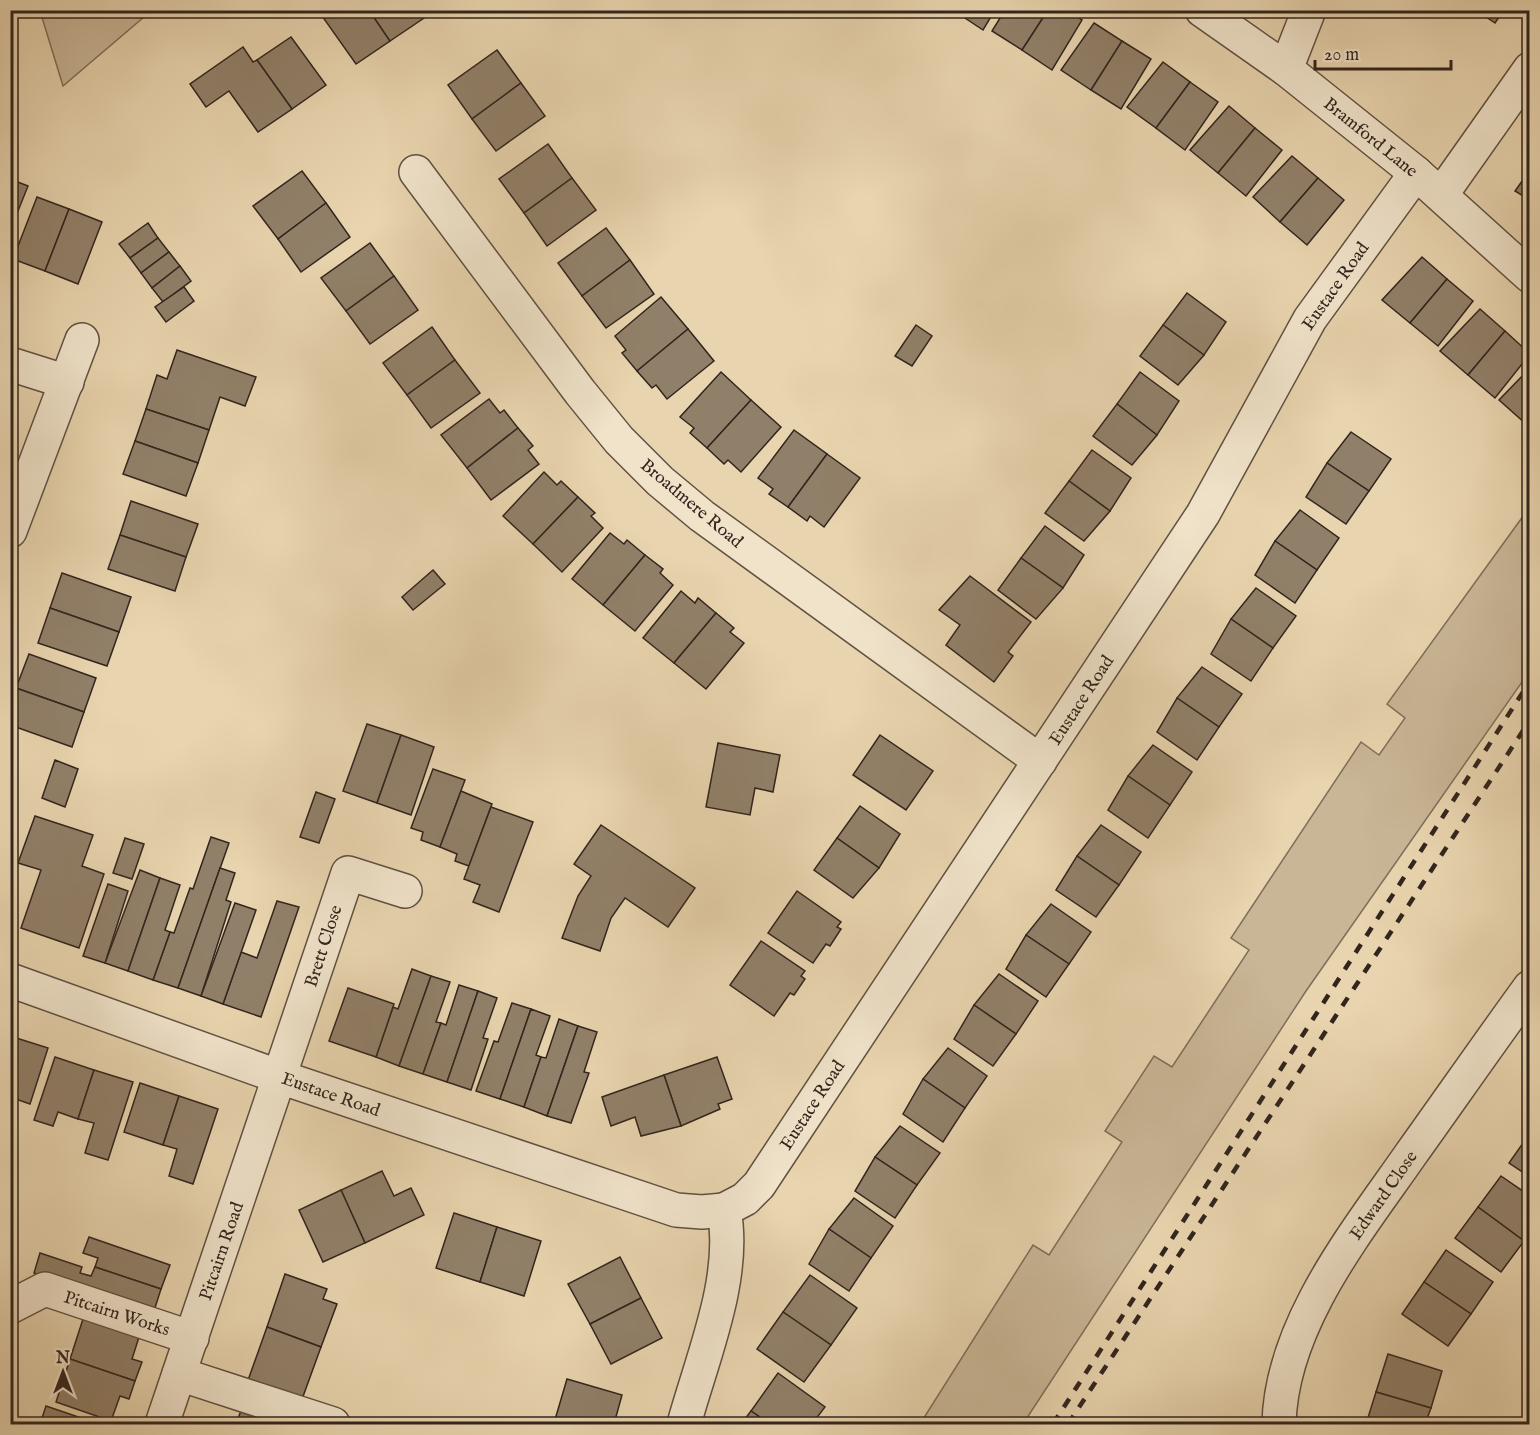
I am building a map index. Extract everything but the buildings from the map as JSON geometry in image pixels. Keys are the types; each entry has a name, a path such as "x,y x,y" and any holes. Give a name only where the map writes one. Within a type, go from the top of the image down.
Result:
{"street":[{"name":"Bramford Lane","path":"1202,10 1286,69 1416,173 1530,276"},
{"path":"1286,69 1309,10"},
{"path":"1441,195 1530,69"},
{"name":"Broadmere Road","path":"416,172 580,392 619,440 660,481 702,516 1040,761"},
{"name":"Eustace Road","path":"10,980 280,1077 676,1210 702,1212 724,1210 744,1199 759,1185 1203,514 1310,319 1416,173"},
{"path":"10,531 82,340"},
{"path":"10,364 67,382"},
{"name":"Brett Close","path":"280,1077 348,873 405,891"},
{"name":"Edward Close","path":"1279,1425 1280,1402 1303,1325 1343,1252 1530,987"},
{"name":"Pitcairn Road","path":"162,1425 280,1077"},
{"path":"684,1425 725,1279 729,1248 724,1210"},
{"name":"Pitcairn Works","path":"10,1307 45,1289 192,1338"},
{"path":"179,1374 333,1425"}],"shaded area":[{"path":"40,10 151,11 63,86"},
{"path":"1529,508 1529,672 1306,991 1023,1424 920,1424 1033,1245 1049,1255 1122,1142 1105,1131 1154,1056 1172,1067 1249,950 1231,938 1361,742 1379,755 1405,718 1387,704"}],"railway":[{"path":"1053,1424 1530,681"},
{"path":"1068,1424 1530,720"}]}
